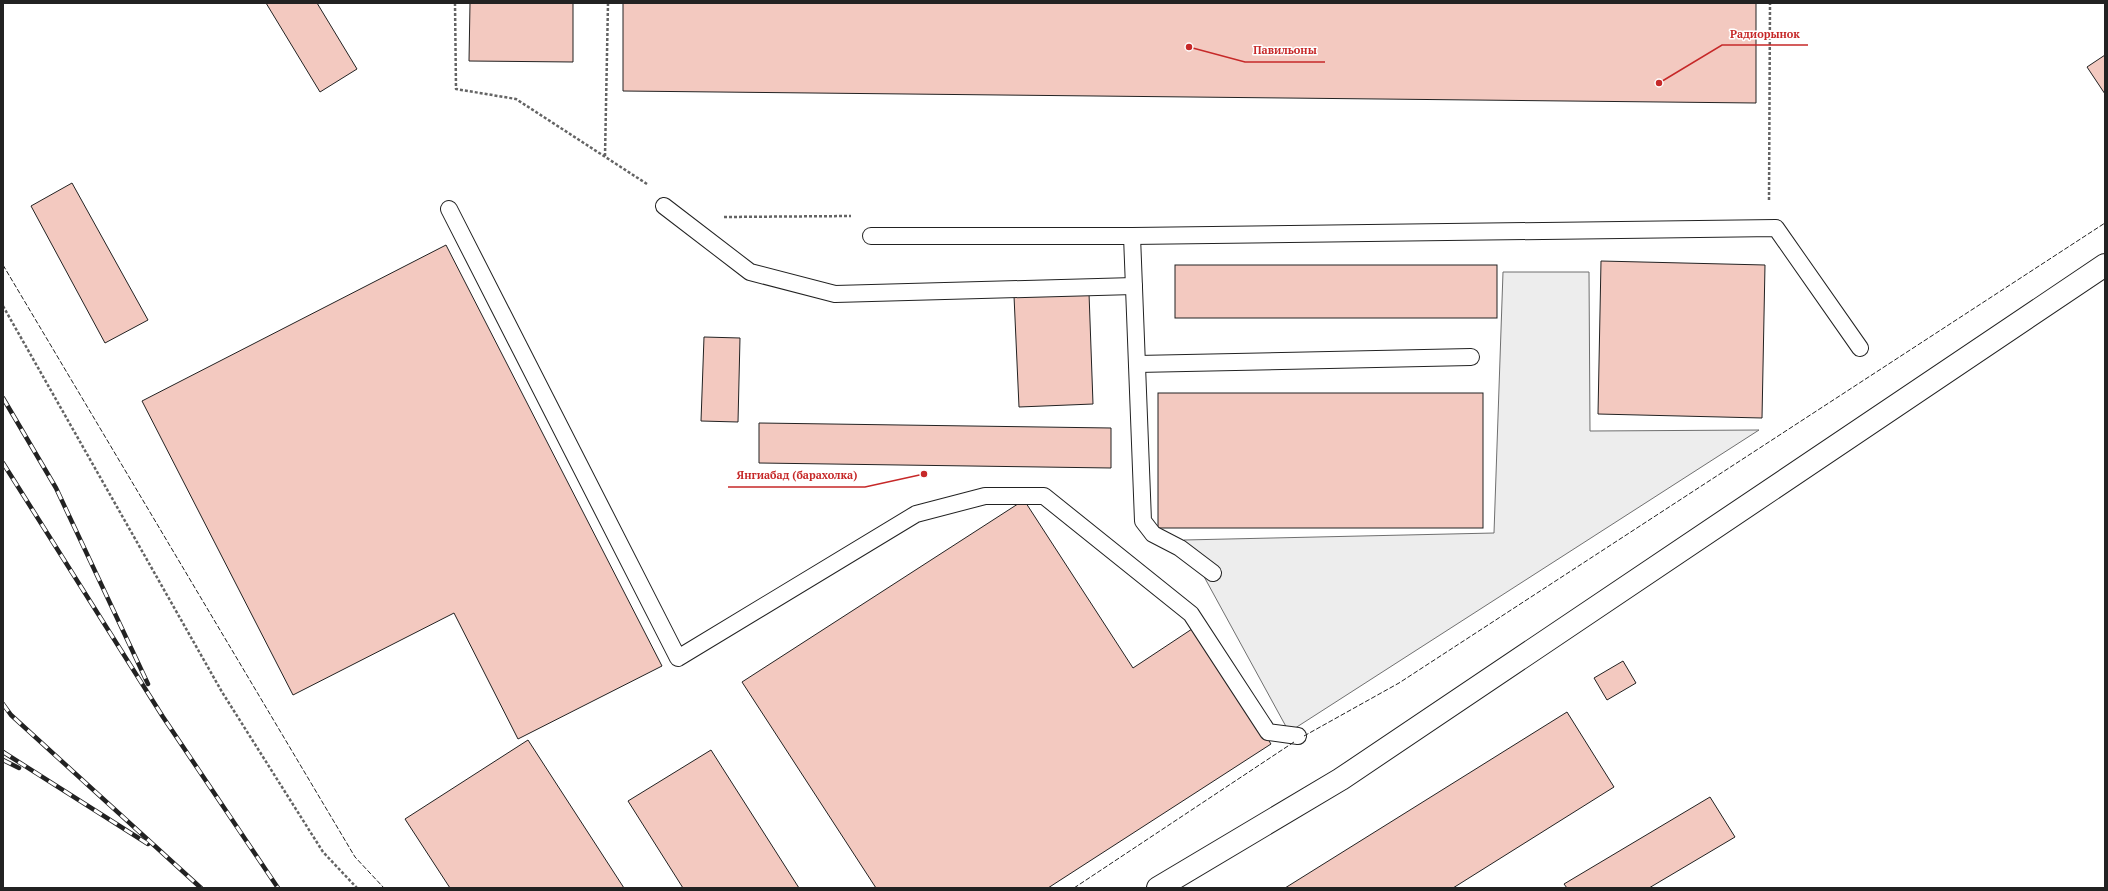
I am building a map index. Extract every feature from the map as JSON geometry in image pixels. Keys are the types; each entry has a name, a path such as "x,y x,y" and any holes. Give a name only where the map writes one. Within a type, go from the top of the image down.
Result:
{"street":[{"path":"1158,888 1341,779 2105,265"}],"lane":[{"path":"664,206 750,272 835,294 1134,286"},
{"path":"449,209 678,658 916,514 985,496 1044,496 1191,614 1268,732 1298,736"},
{"path":"871,236 1132,236 1776,228 1860,348"},
{"path":"1132,236 1143,521 1154,534 1180,548 1213,573"},
{"path":"1137,364 1471,357"}],"path":[{"path":"455,3 456,89 516,98 652,187"},
{"path":"605,156 608,3"},
{"path":"1769,202 1770,3"},
{"path":"722,217 858,216"},
{"path":"3,306 222,692 323,852 357,888"}],"shaded area":[{"path":"1503,272 1589,272 1590,431 1759,430 1289,732 1184,540 1494,533"}],"building":[{"path":"266,3 317,3 357,69 320,92"},
{"path":"470,3 573,3 573,62 469,61"},
{"path":"623,3 1756,3 1756,103 623,91"},
{"path":"2105,55 2105,94 2087,67"},
{"path":"72,183 148,320 105,343 31,206"},
{"path":"446,245 662,666 518,739 454,613 293,695 142,401"},
{"path":"1601,261 1765,265 1762,418 1598,414"},
{"path":"1175,265 1497,265 1497,318 1175,318"},
{"path":"1089,293 1093,404 1019,407 1014,296"},
{"path":"704,337 740,338 738,422 701,421"},
{"path":"1158,393 1483,393 1483,528 1158,528"},
{"path":"759,423 1111,428 1111,468 759,463"},
{"path":"1024,500 1133,668 1195,627 1271,744 1048,888 876,888 742,682"},
{"path":"1623,661 1636,683 1607,700 1594,678"},
{"path":"1567,712 1614,787 1453,888 1285,888"},
{"path":"528,740 624,888 450,888 405,819"},
{"path":"711,750 799,888 683,888 628,801"},
{"path":"1710,797 1735,837 1649,888 1567,888 1564,884"}],"railway":[{"path":"3,398 56,488 148,684"},
{"path":"3,463 163,717 278,888"},
{"path":"3,704 11,715 201,888"},
{"path":"3,752 148,844"},
{"path":"3,760 19,768"}],"fence":[{"path":"1304,736 1399,683 2105,223"},
{"path":"3,265 355,857 384,888"},
{"path":"1074,888 1294,742"}],"place":[{"name":"Павильоны","path":"1189,47"},
{"name":"Радиорынок","path":"1659,83"},
{"name":"Янгиабад (барахолка)","path":"924,474"}]}
